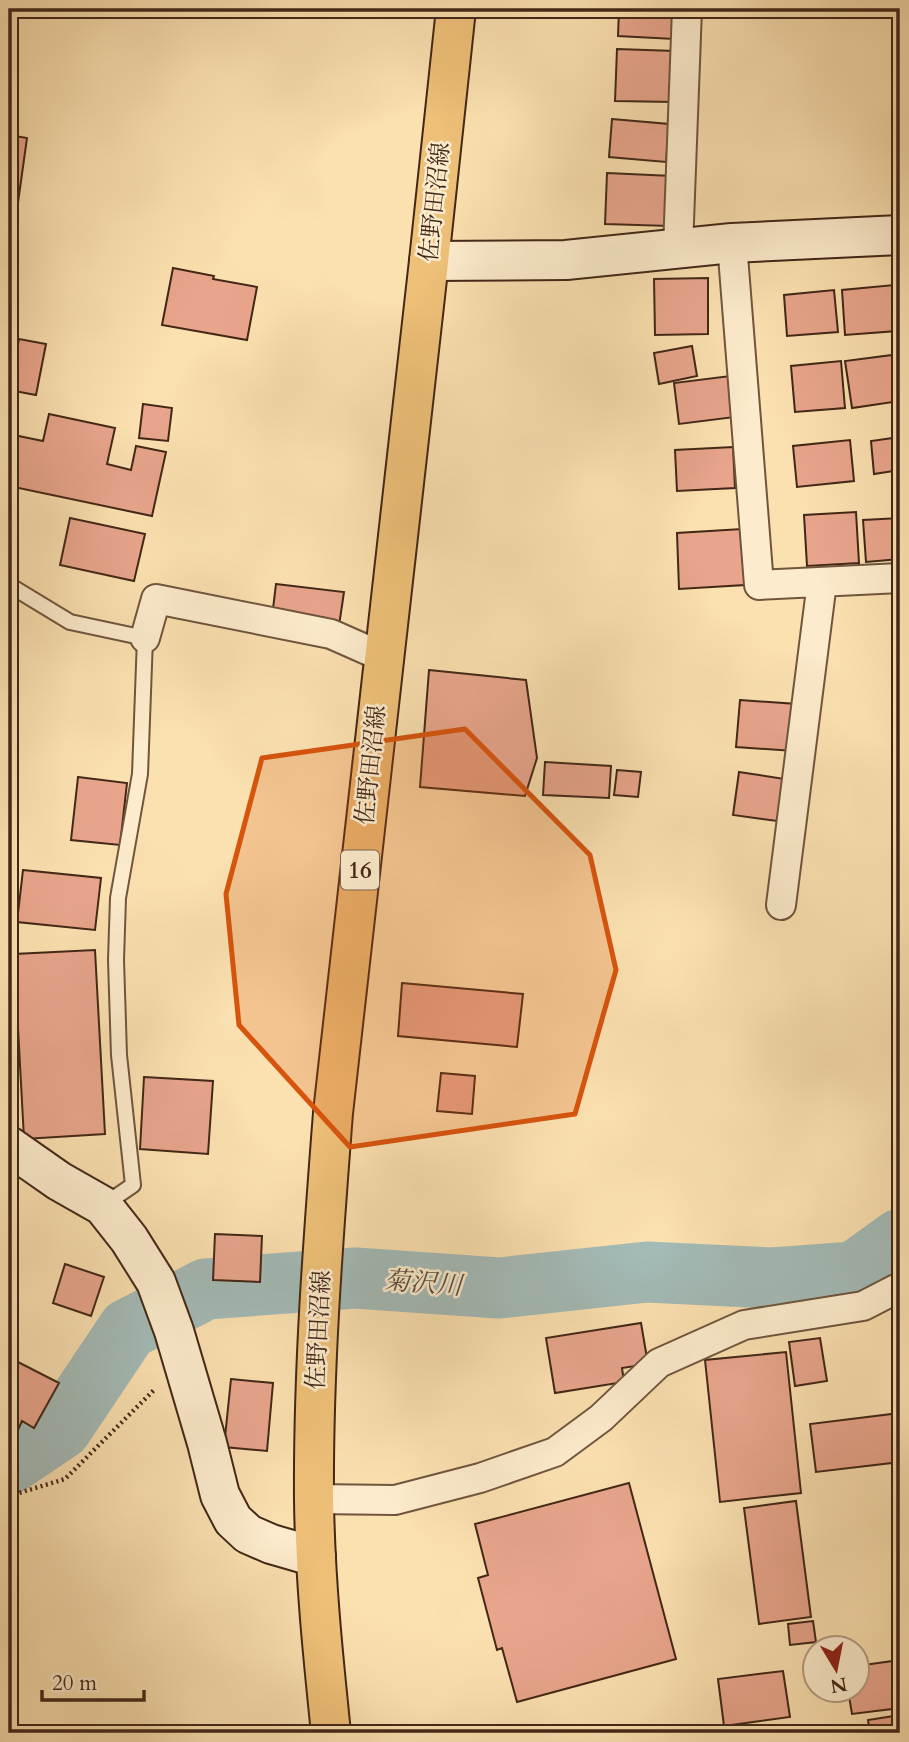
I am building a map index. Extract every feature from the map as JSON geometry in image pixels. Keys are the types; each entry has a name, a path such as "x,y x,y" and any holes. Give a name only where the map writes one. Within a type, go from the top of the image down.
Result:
{"main road":[{"name":"佐野田沼線","path":"331,1733 316,1557 314,1499 319,1310 333,1113 456,9"}],"street":[{"path":"678,248 687,9"},
{"path":"429,261 566,260 732,243 900,235"},
{"path":"732,243 759,585 900,578"},
{"path":"780,905 821,582"},
{"path":"145,638 156,599 331,634 383,657"},
{"path":"9,1146 59,1181 103,1206 129,1239 156,1282 183,1362 220,1495 233,1520 248,1534 271,1544 316,1557"},
{"path":"314,1499 396,1500 480,1478 555,1452 601,1418 659,1363 744,1325 863,1306 900,1287"}],"lane":[{"path":"9,584 70,622 145,638 140,775 118,898 116,960 119,1055 134,1185 103,1206"}],"path":[{"path":"9,1496 65,1479 183,1362"}],"highlighted area":[{"path":"465,729 590,855 616,970 575,1114 350,1147 239,1025 226,894 262,758"}],"building":[{"path":"619,9 676,9 674,39 618,36"},
{"path":"617,49 675,51 674,102 615,101"},
{"path":"612,119 669,124 666,162 609,157"},
{"path":"9,135 27,138 10,260 9,260"},
{"path":"607,173 672,176 670,226 605,224"},
{"path":"173,268 257,287 247,340 162,325"},
{"path":"708,278 708,334 655,335 654,279"},
{"path":"894,285 897,331 845,335 842,290"},
{"path":"834,290 838,332 787,336 784,295"},
{"path":"19,339 46,344 36,395 9,390"},
{"path":"692,346 697,376 659,384 654,353"},
{"path":"900,354 900,401 852,408 845,361"},
{"path":"841,361 845,408 795,412 791,366"},
{"path":"738,375 743,416 679,424 674,383"},
{"path":"143,404 172,408 168,441 139,438"},
{"path":"49,414 115,428 107,464 131,470 136,446 166,452 152,516 9,486 9,434 43,441"},
{"path":"900,437 900,470 874,474 871,441"},
{"path":"850,440 854,481 797,487 793,446"},
{"path":"733,447 735,488 677,491 675,450"},
{"path":"856,512 859,563 807,566 804,515"},
{"path":"70,518 145,534 134,581 60,565"},
{"path":"900,518 900,559 866,562 863,520"},
{"path":"742,529 745,585 679,589 677,533"},
{"path":"276,584 344,592 339,626 272,617"},
{"path":"429,670 526,680 537,758 525,796 420,787"},
{"path":"740,700 797,704 794,751 736,747"},
{"path":"545,762 611,766 609,798 543,795"},
{"path":"617,770 641,772 638,797 614,795"},
{"path":"739,772 791,780 785,822 733,815"},
{"path":"78,777 127,783 120,845 71,840"},
{"path":"23,870 101,878 95,930 17,922"},
{"path":"95,950 105,1134 24,1139 14,954"},
{"path":"402,983 523,994 517,1047 398,1036"},
{"path":"441,1073 475,1076 472,1114 437,1111"},
{"path":"144,1077 213,1081 208,1154 140,1149"},
{"path":"215,1234 262,1236 260,1282 213,1280"},
{"path":"65,1264 104,1277 91,1316 53,1303"},
{"path":"641,1323 648,1364 622,1368 624,1382 555,1393 546,1338"},
{"path":"820,1338 827,1381 795,1386 789,1342"},
{"path":"786,1352 801,1493 720,1502 705,1360"},
{"path":"16,1361 59,1383 34,1428 22,1421 13,1441 9,1438 9,1371"},
{"path":"231,1379 273,1383 267,1451 224,1447"},
{"path":"900,1413 900,1462 816,1472 810,1424"},
{"path":"629,1483 676,1659 517,1702 502,1648 497,1650 478,1578 488,1575 475,1524"},
{"path":"796,1501 811,1617 759,1624 744,1508"},
{"path":"813,1621 815,1634 800,1634 800,1644 790,1645 788,1624"},
{"path":"900,1660 900,1708 852,1714 850,1704 870,1704 870,1664"},
{"path":"783,1671 790,1717 724,1726 718,1679"},
{"path":"900,1715 900,1733 870,1733 868,1720"}],"waterway":[{"name":"菊沢川","path":"9,1464 61,1429 128,1329 206,1289 355,1278 499,1288 647,1272 772,1278 854,1272 900,1239"}]}
